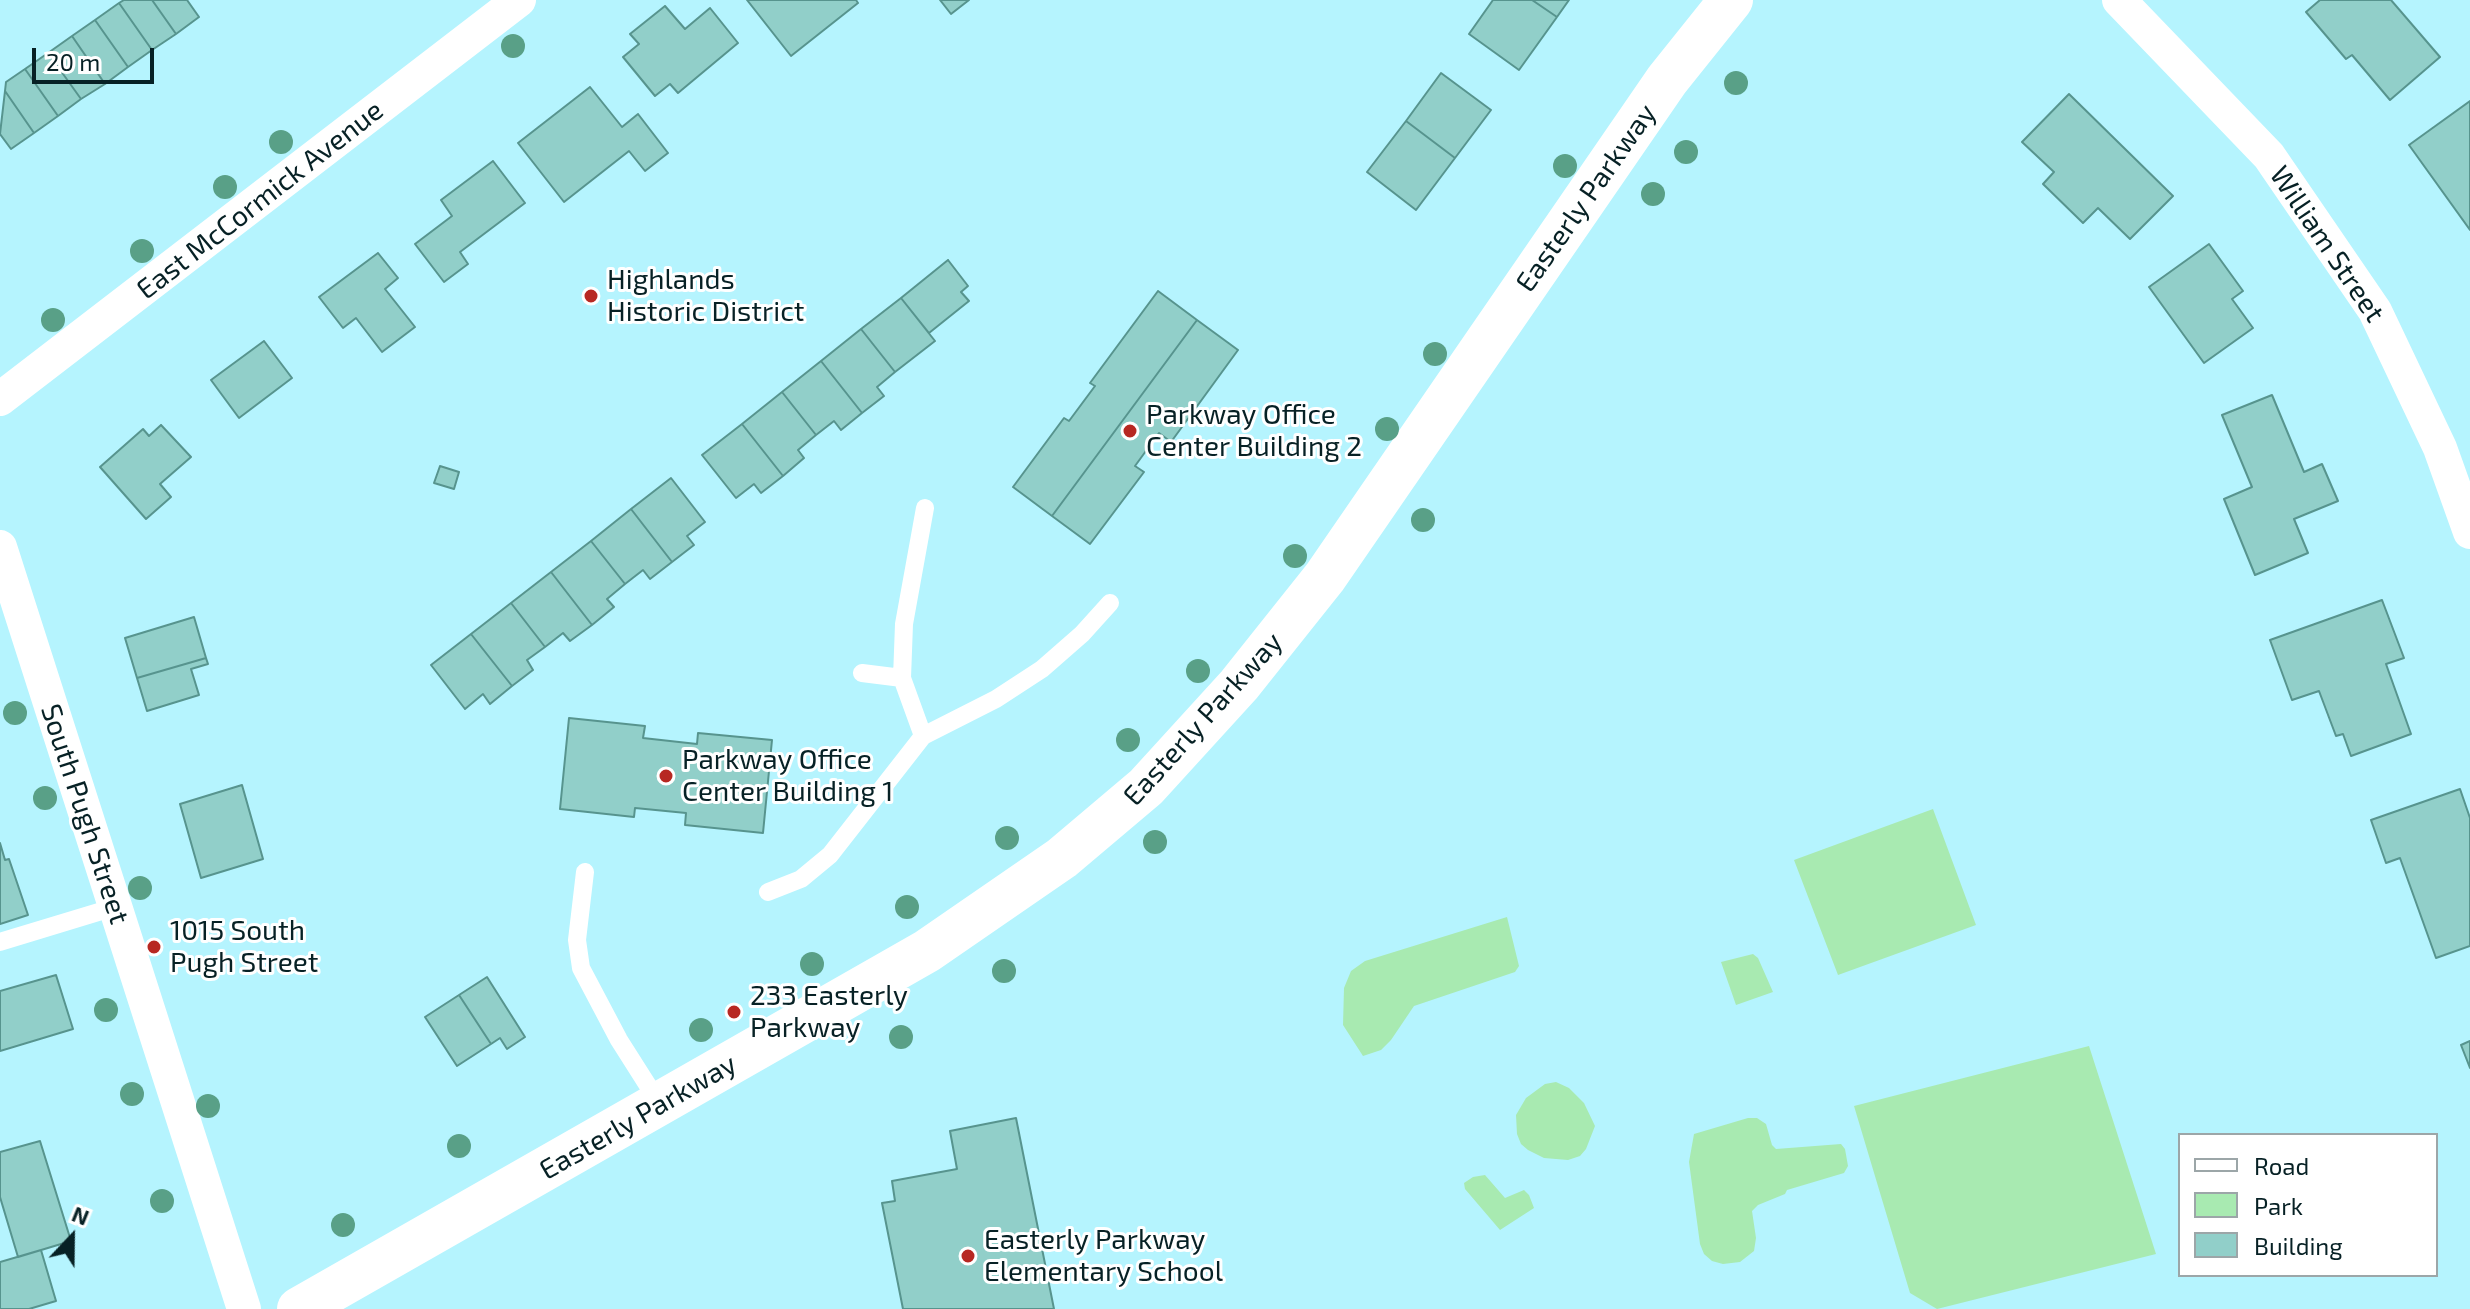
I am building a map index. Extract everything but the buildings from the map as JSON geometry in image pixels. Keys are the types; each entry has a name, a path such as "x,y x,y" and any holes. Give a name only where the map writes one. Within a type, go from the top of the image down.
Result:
{"main road":[{"name":"Easterly Parkway","path":"299,1309 927,951 987,912 1091,834 1146,787 1180,753 1253,667 1330,570 1667,80 1731,0"}],"street":[{"name":"East McCormick Avenue","path":"0,399 519,0"},
{"name":"William Street","path":"2119,0 2269,156 2375,311 2440,448 2470,532"},
{"name":"South Pugh Street","path":"0,547 244,1309"}],"lane":[{"path":"923,736 902,678 904,624 925,508"},
{"path":"768,892 801,879 830,855 923,736 996,699 1042,669 1082,634 1110,603"},
{"path":"862,673 902,678"},
{"path":"585,872 577,940 581,968 619,1040 660,1105"},
{"path":"0,942 115,907"}],"green space":[{"path":"1933,809 1976,925 1838,975 1794,860"},
{"path":"1507,917 1519,966 1515,972 1414,1006 1381,1050 1363,1056 1343,1025 1344,988 1351,971 1365,961"},
{"path":"1753,954 1758,958 1773,992 1736,1005 1721,962"},
{"path":"2089,1046 2156,1254 1937,1309 1910,1293 1854,1106"},
{"path":"1556,1082 1569,1088 1584,1103 1595,1126 1586,1149 1580,1156 1568,1160 1544,1158 1528,1150 1517,1134 1516,1115 1526,1098 1545,1084"},
{"path":"1757,1118 1766,1124 1776,1149 1841,1144 1848,1166 1844,1173 1787,1190 1785,1194 1758,1205 1752,1211 1756,1238 1754,1251 1740,1262 1723,1264 1712,1261 1704,1254 1700,1244 1689,1162 1694,1134"},
{"path":"1485,1175 1505,1198 1524,1190 1534,1208 1500,1230 1465,1189 1464,1183 1473,1177"}],"place":[{"name":"Highlands Historic District","path":"591,296"},
{"name":"Parkway Office Center Building 2","path":"1130,431"},
{"name":"Parkway Office Center Building 1","path":"666,776"},
{"name":"1015 South Pugh Street","path":"154,947"},
{"name":"233 Easterly Parkway","path":"734,1012"},
{"name":"Easterly Parkway Elementary School","path":"968,1256"}]}
